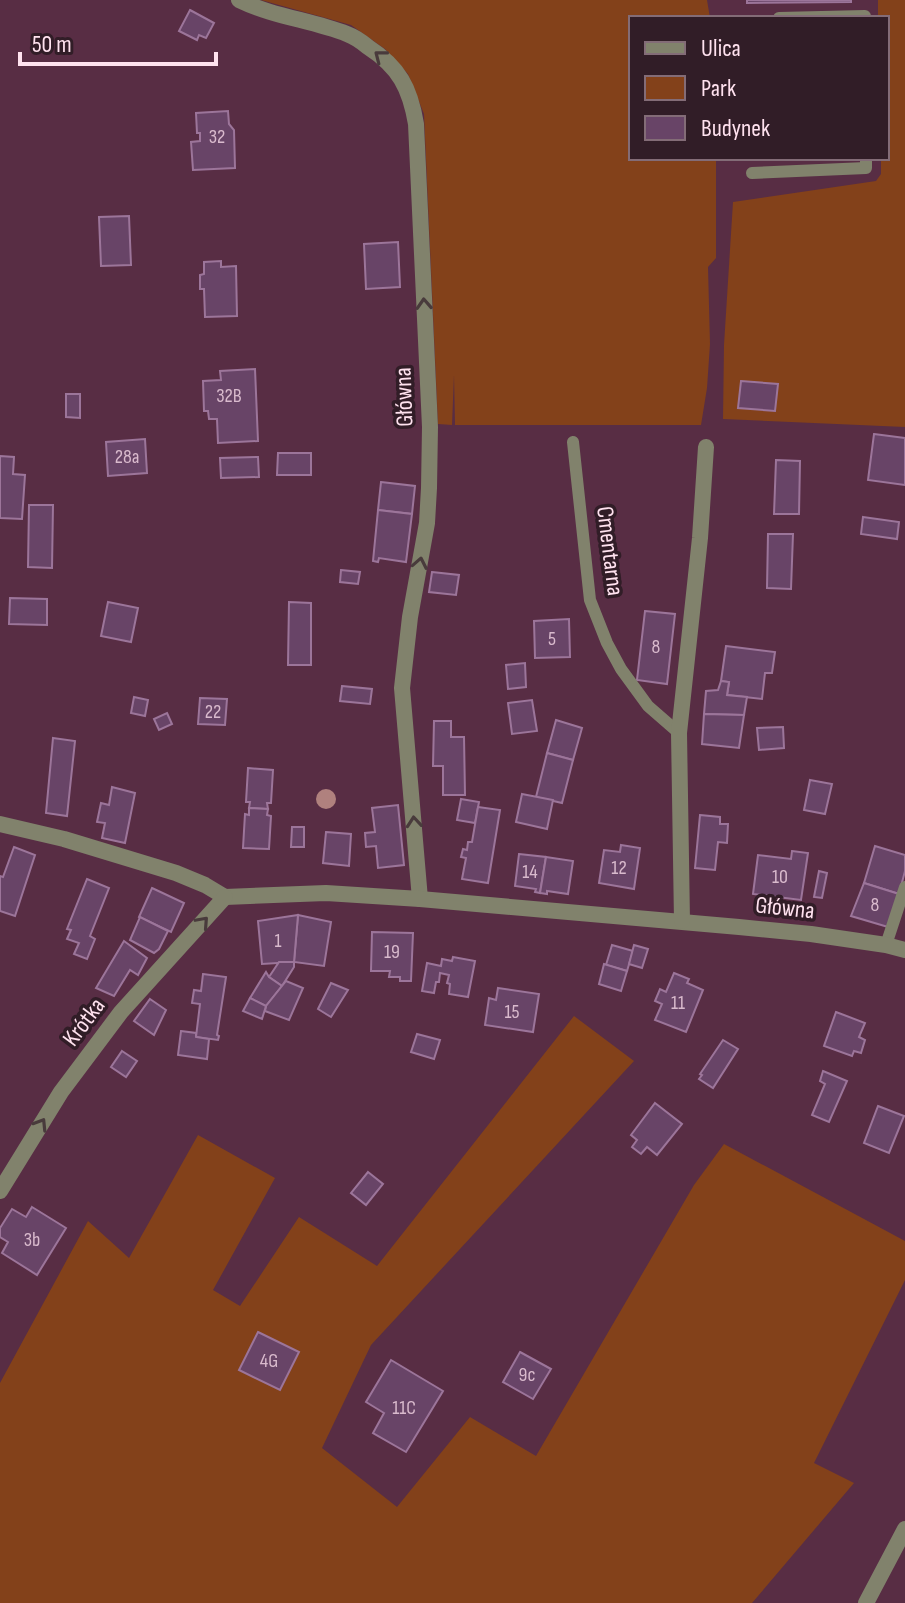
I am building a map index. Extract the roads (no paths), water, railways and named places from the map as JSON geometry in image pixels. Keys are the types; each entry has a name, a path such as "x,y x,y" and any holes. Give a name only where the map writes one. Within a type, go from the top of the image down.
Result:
{"street":[{"name":"Główna","path":"239,0 350,35 396,69 412,104 416,124 429,411 429,488 427,523 410,617 402,688 420,899"},
{"path":"682,921 679,733 700,538 706,447"},
{"name":"Główna","path":"0,824 64,839 176,873 225,897 326,893 420,899 811,934 905,950"},
{"name":"Krótka","path":"0,1191 61,1092 121,1012 225,897"},
{"path":"866,1603 905,1529"}],"lane":[{"path":"752,173 866,168 866,160"},
{"name":"Cmentarna","path":"573,442 590,600 621,669 648,706 679,733"},
{"path":"886,945 905,887"}]}
